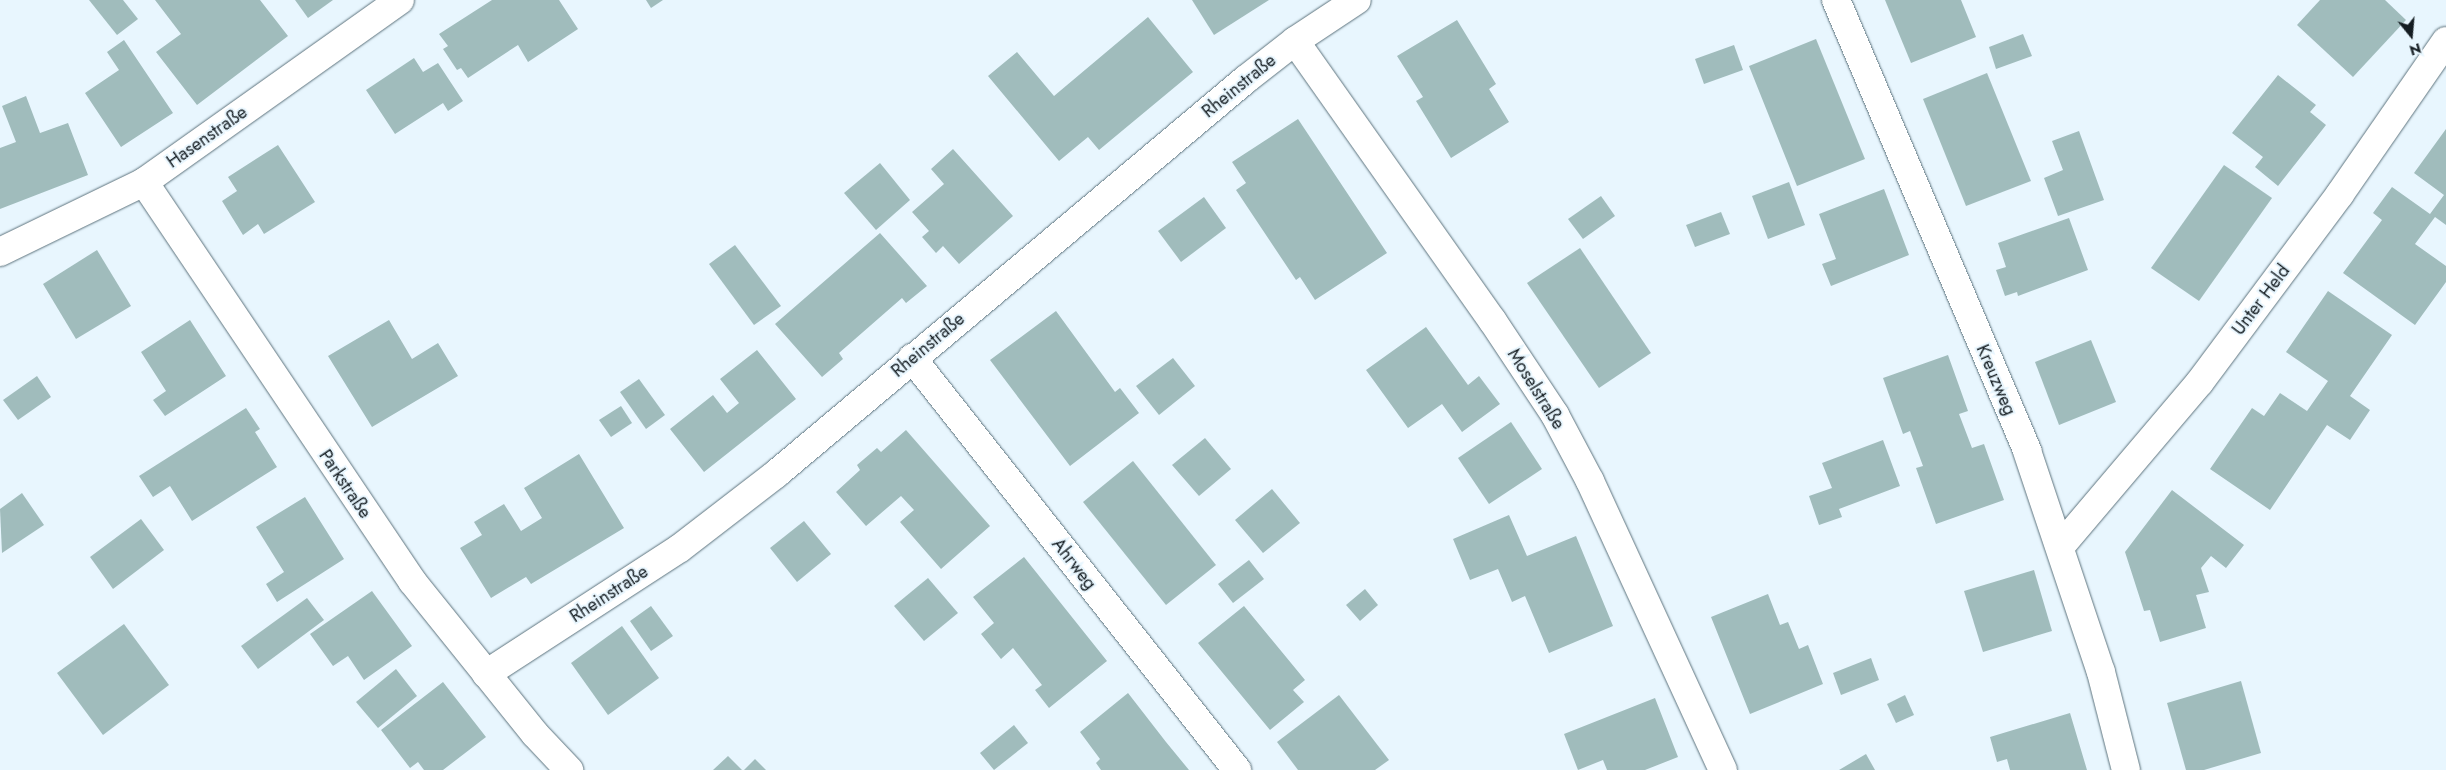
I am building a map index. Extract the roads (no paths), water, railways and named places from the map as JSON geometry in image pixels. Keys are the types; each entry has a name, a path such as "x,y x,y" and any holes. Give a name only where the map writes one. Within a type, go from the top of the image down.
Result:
{"street":[{"name":"Hasenstraße","path":"0,252 144,182 400,0"},
{"name":"Rheinstraße","path":"486,674 680,548 776,474 912,358 1295,40 1357,0"},
{"name":"Kreuzweg","path":"1836,0 2027,451 2101,672 2126,770"},
{"name":"Moselstraße","path":"1295,40 1492,320 1555,415 1594,490 1723,770"},
{"name":"Unter Held","path":"2060,547 2200,382 2340,194 2446,41"},
{"name":"Parkstraße","path":"144,182 412,581 486,674 569,770"},
{"name":"Ahrweg","path":"912,358 1237,770"}]}
